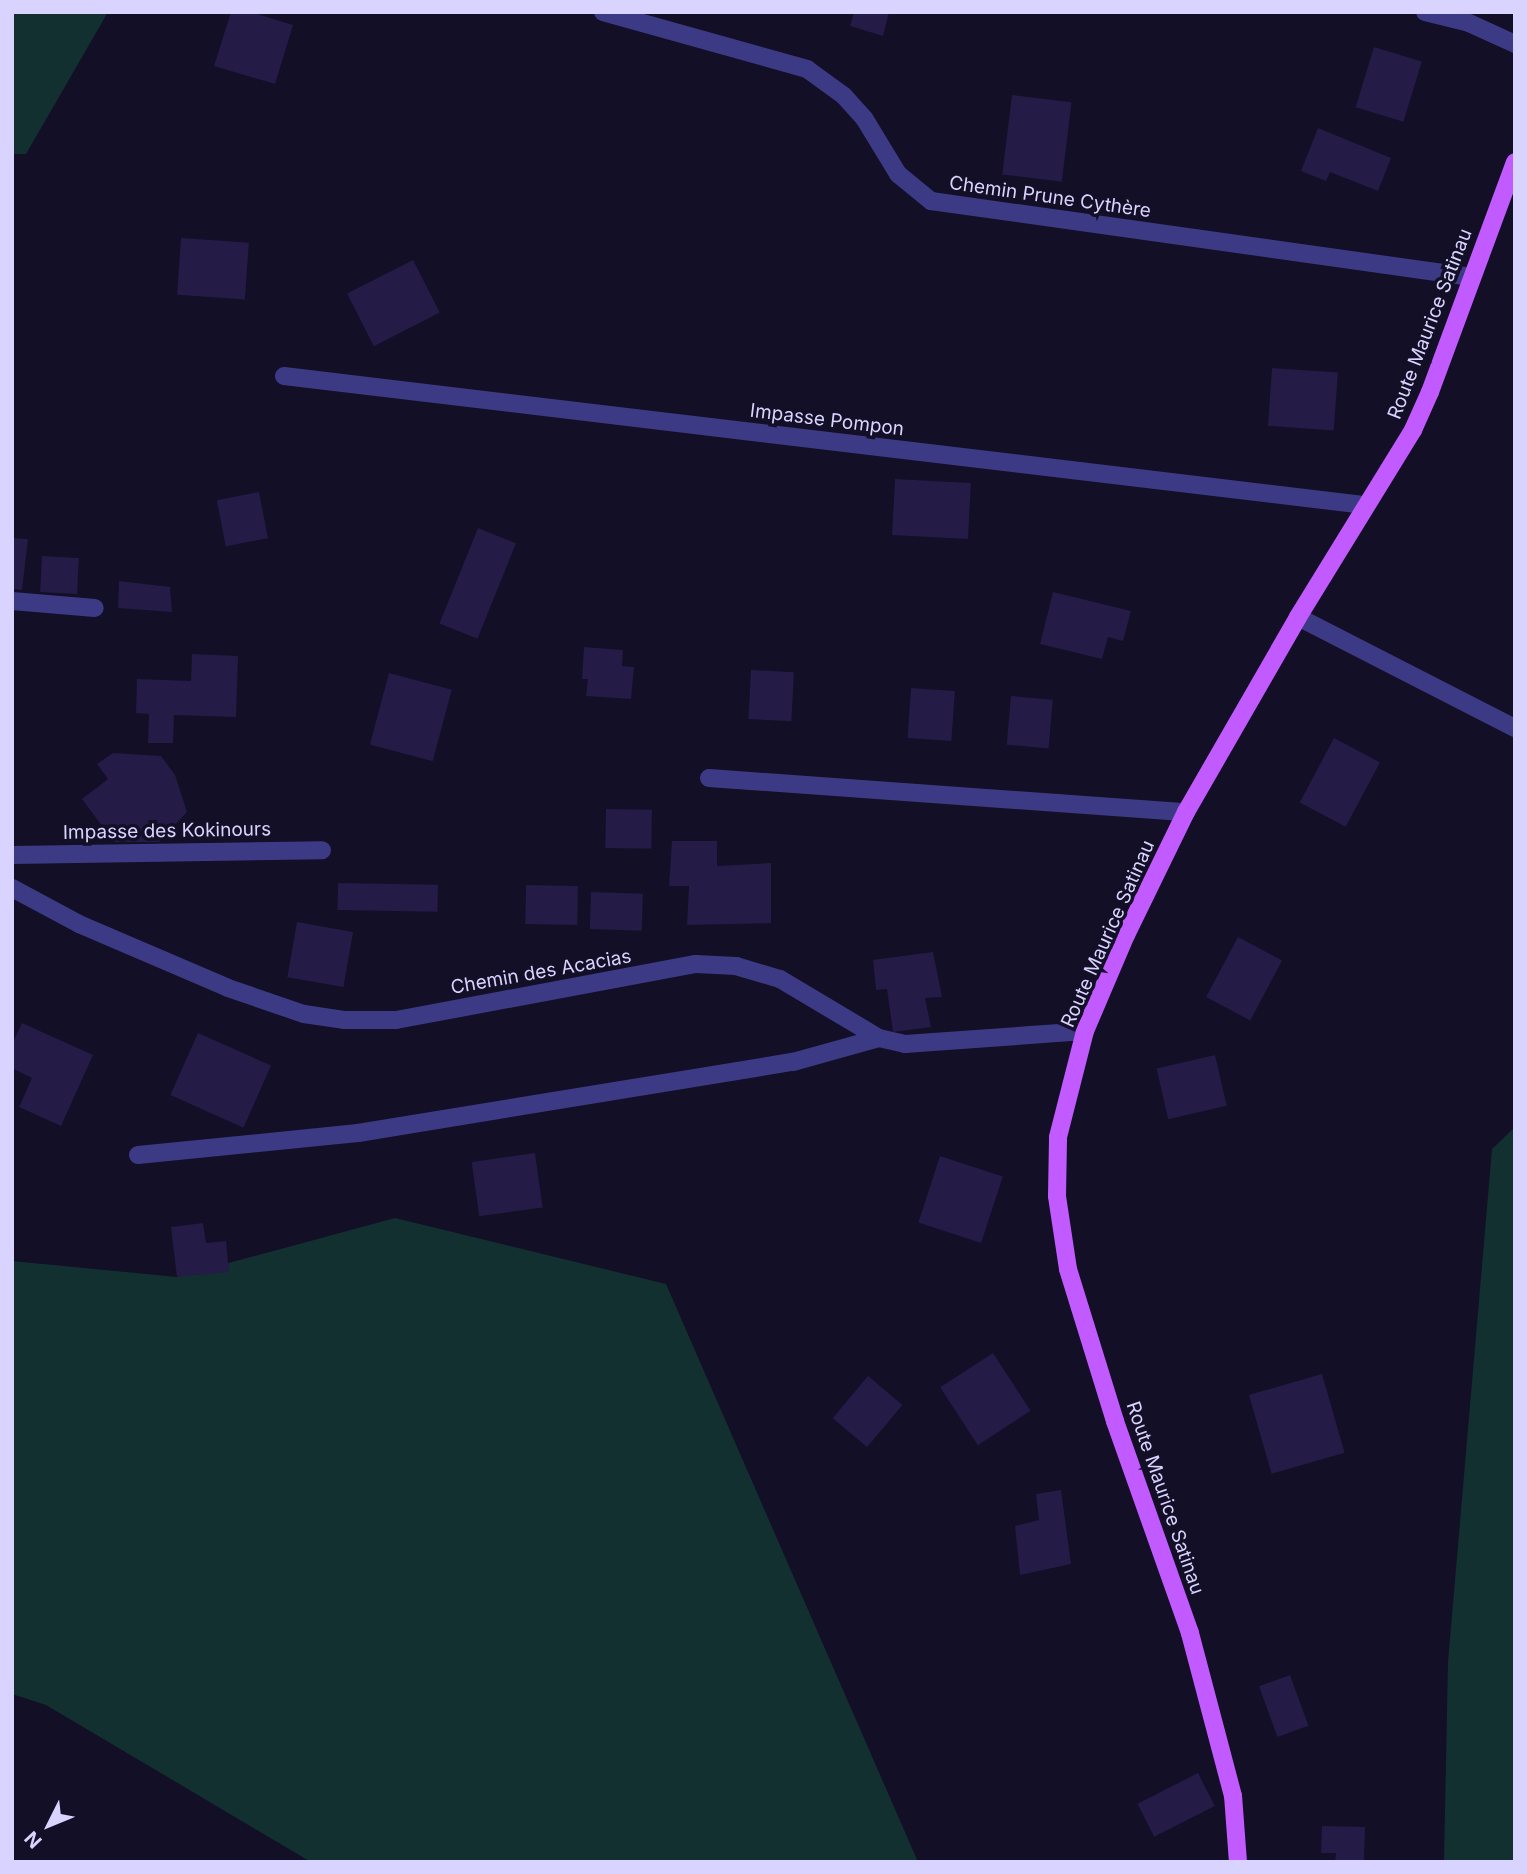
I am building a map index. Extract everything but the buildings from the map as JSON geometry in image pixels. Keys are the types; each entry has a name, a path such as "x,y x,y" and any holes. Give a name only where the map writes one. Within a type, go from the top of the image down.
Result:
{"main road":[{"name":"Route Maurice Satinau","path":"1238,1862 1233,1796 1190,1633 1115,1421 1068,1269 1057,1196 1058,1137 1085,1031 1126,935 1186,812 1364,505 1413,430 1515,162"}],"street":[{"name":"Chemin Prune Cythère","path":"603,12 807,69 844,96 864,118 898,174 913,190 932,201 1472,277"},
{"path":"1425,12 1469,23 1515,44"},
{"name":"Impasse Pompon","path":"284,376 1364,505"},
{"path":"12,601 95,608"},
{"path":"1298,617 1515,728"},
{"path":"709,778 1186,812"},
{"name":"Impasse des Kokinours","path":"12,855 322,850"},
{"name":"Chemin des Acacias","path":"12,888 79,924 228,988 304,1014 344,1020 396,1020 696,964 736,966 780,979 879,1038 905,1044 1085,1031"},
{"path":"138,1155 358,1133 793,1062 879,1038"}],"green space":[{"path":"12,12 108,12 26,154 12,154"},
{"path":"1515,1127 1515,1862 1444,1862 1448,1662 1492,1149"},
{"path":"395,1218 666,1284 918,1862 311,1862 46,1705 12,1694 12,1261 177,1277"}]}
